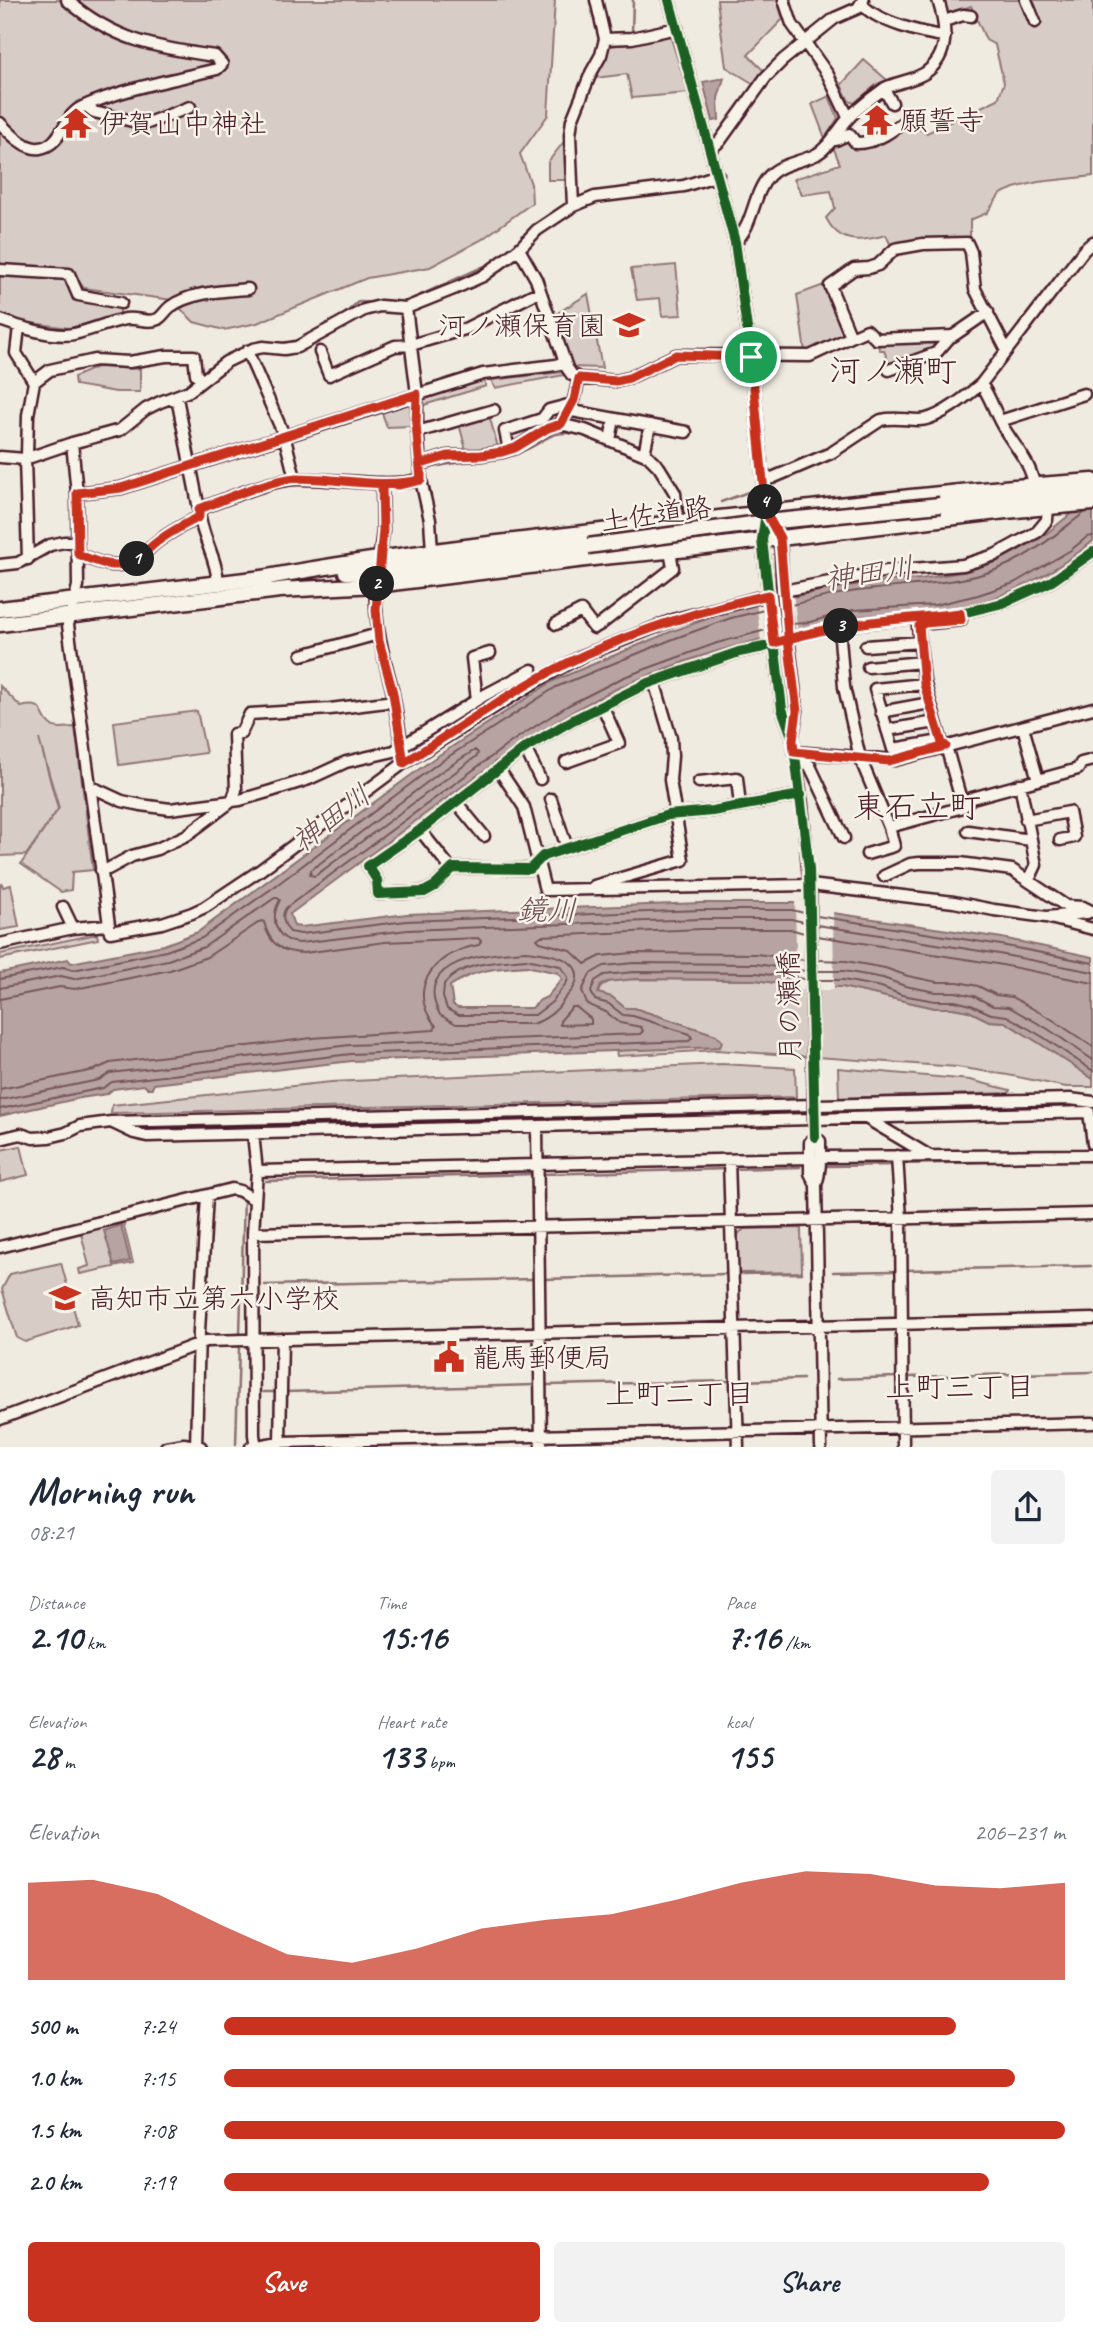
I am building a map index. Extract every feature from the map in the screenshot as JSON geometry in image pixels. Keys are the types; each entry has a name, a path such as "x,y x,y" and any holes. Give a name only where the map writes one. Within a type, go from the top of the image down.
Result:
{"highway":[{"path":"378,572 432,551 766,513 1093,481"},
{"name":"土佐道路","path":"0,624 280,590 358,578 378,572 767,522 1093,492"},
{"path":"378,572 670,551 1093,503"},
{"name":"土佐道路","path":"0,609 261,578 378,572"}],"street":[{"path":"0,123 22,142 40,148 52,142 77,109 128,91 217,69 222,64 215,56 165,49 127,37 91,19 66,0"},
{"path":"573,206 570,135 572,120 601,55 605,39 596,0"},
{"path":"669,0 735,242 751,357 766,513 762,540 782,709 793,740"},
{"path":"784,0 792,24 828,75 848,117"},
{"path":"735,242 744,234 761,189 769,176 828,146 848,117 884,89 925,73 943,50 944,20 938,0"},
{"path":"1026,0 1035,22"},
{"path":"711,149 720,141 766,77 835,18 858,8 863,2 874,15 921,32 945,36"},
{"path":"944,20 963,15 971,16"},
{"path":"605,39 632,38 677,29"},
{"path":"884,89 892,103"},
{"path":"86,106 94,112 145,124 190,107"},
{"path":"832,139 849,134 856,143 863,143 894,130 910,117"},
{"path":"0,457 72,443 120,430 160,401 189,391 199,378 247,351 263,347 297,347 364,310 380,306 405,308 483,276 519,250 537,230 573,206 594,197 684,187 718,175"},
{"path":"763,480 831,453 881,420 927,419 983,387 1006,349 1093,242"},
{"path":"851,337 830,286 854,269 878,265 895,250 923,244 967,243 971,252 975,289 1006,349"},
{"path":"519,250 536,279 564,362 572,375 579,378 616,381 629,378 676,355 810,356 867,330 876,340 951,336"},
{"path":"0,270 69,274 78,295 121,303"},
{"path":"0,320 55,335 70,335 124,319 150,321 160,318 170,306 189,299 216,292 248,289"},
{"path":"320,352 329,375 395,346 411,345 465,329 540,293"},
{"path":"405,308 417,394 417,432 432,551"},
{"path":"889,370 936,353 951,336 988,312"},
{"path":"19,327 16,354 34,382"},
{"path":"247,351 284,435 295,478"},
{"path":"28,559 27,415 34,382 50,370 95,360 136,361 166,356 194,356 199,378"},
{"path":"77,493 121,488 482,374 564,362"},
{"path":"561,424 579,378"},
{"path":"983,387 1000,421 1032,472 1034,485"},
{"path":"1000,421 1084,394"},
{"path":"173,398 178,403 199,513 218,571 218,583"},
{"path":"509,450 505,431 542,419 549,410 569,407 614,419 686,432"},
{"path":"417,432 494,410"},
{"path":"610,440 614,419"},
{"path":"0,565 18,564 50,545 64,542 108,565 118,565 137,559 158,540 199,513 253,489 295,478 398,485 448,456 481,455 509,450 524,444 548,428 561,424 585,430 644,454 659,467 675,493 678,523"},
{"path":"644,454 650,425"},
{"path":"72,443 77,493 78,549 76,599 68,625 110,932 162,923 205,906 259,871 404,763 582,656 677,620 769,596"},
{"path":"382,484 383,530 376,610 378,634 394,701 404,763"},
{"path":"783,593 887,571 963,565 984,559 1037,532 1047,520 1048,507"},
{"path":"766,513 780,538 783,593 797,711 793,740"},
{"path":"600,531 602,557"},
{"path":"556,624 581,611 594,628 601,624 673,568 670,551"},
{"path":"801,795 712,811 674,814 543,856 530,869 453,868 435,887 424,892 378,894 377,880 368,866 420,830 525,748 602,705 654,681 788,637 839,626 918,622 1003,603 1052,581 1093,552"},
{"path":"918,622 924,684 960,796 966,803"},
{"path":"839,626 844,687 860,758 889,827 894,851 867,854"},
{"path":"302,655 319,654 378,634"},
{"path":"866,646 920,642"},
{"path":"477,701 472,658 490,653"},
{"path":"868,667 922,662"},
{"path":"90,789 141,805 170,809 232,801 290,785 346,762 394,751 532,670"},
{"path":"584,889 683,860 670,780 671,738 654,681"},
{"path":"924,684 875,690 893,749 944,743 1023,727 1093,708"},
{"path":"101,870 187,835 232,801 236,790 234,734 241,733 250,714 330,709 394,701"},
{"path":"881,712 930,703"},
{"path":"566,762 619,743 602,705"},
{"path":"887,730 936,722"},
{"path":"1023,727 1038,780"},
{"name":"月の瀬橋","path":"793,740 810,887 814,1124 816,1137 820,1141 810,1173 816,1185 821,1447"},
{"path":"794,752 895,760 944,743"},
{"path":"525,748 540,779"},
{"path":"794,752 810,766 844,838"},
{"path":"889,827 963,807 972,798 1078,769 1081,763 1093,760"},
{"path":"498,768 524,807 545,890 810,887 954,902 1046,917 1093,929"},
{"path":"699,782 737,778 740,806"},
{"path":"1020,784 1035,865 1029,880"},
{"path":"551,799 567,848"},
{"path":"456,802 484,836"},
{"path":"1026,820 1069,812 1078,836 1060,840"},
{"path":"420,830 448,865"},
{"path":"968,831 1031,840"},
{"path":"884,876 910,864 960,863 1012,870 1066,906 1083,907 1093,912"},
{"path":"63,908 73,928"},
{"path":"1046,917 1093,912"},
{"path":"0,944 73,928 108,925"},
{"path":"0,1139 21,1134 33,1138 49,1137 80,1126 111,1122 821,1104 1070,1099 1093,1102"},
{"path":"111,1122 147,1136 1089,1112 1093,1144"},
{"path":"865,1118 930,1156"},
{"path":"537,1126 541,1447"},
{"path":"253,1134 257,1171 253,1233 256,1447"},
{"path":"257,1171 815,1157 1093,1155"},
{"path":"897,1156 901,1219 903,1447"},
{"path":"729,1160 738,1447"},
{"path":"0,1247 236,1189 255,1200"},
{"path":"196,1447 206,1196"},
{"path":"253,1233 1093,1214"},
{"path":"0,1419 199,1342 1093,1319"},
{"path":"280,1442 282,1339"},
{"path":"251,1447 280,1442 1093,1423"},
{"path":"166,1447 184,1444 202,1447"}],"shaded area":[{"path":"0,0 555,0 548,115 520,154 531,184 532,203 481,240 430,267 367,278 257,323 224,330 194,322 172,300 84,288 72,273 0,266"},
{"path":"717,0 777,0 783,19 748,55 764,71 754,84 726,67"},
{"path":"942,0 1093,0 1093,176 1038,182 1000,194 987,213 970,220 970,238 913,241 892,248 886,235 859,240 844,237 826,218 835,208 831,191 802,195 794,179 840,164 833,147 846,139 852,145 867,145 911,125 927,133 998,99 1004,83 995,45 986,40 971,6 946,15"},
{"path":"670,35 688,93 632,98 627,74 595,78 611,42"},
{"path":"864,60 887,80 877,84 854,103 849,101 841,85"},
{"path":"829,96 838,118 825,138 812,104"},
{"path":"566,139 567,180 548,180 548,162"},
{"path":"676,265 681,315 662,316 660,298 637,300 631,269"},
{"path":"0,274 66,278 73,300 120,306 120,316 69,328 16,321 0,313"},
{"path":"824,285 846,337 811,353 805,352 797,295"},
{"path":"588,294 602,368 571,367 553,316"},
{"path":"940,340 932,350 890,367 884,350 880,350 876,342"},
{"path":"97,367 140,369 140,392 116,392 75,385 74,377"},
{"path":"563,372 564,375 495,388 491,380"},
{"path":"484,380 486,386 424,405 422,399"},
{"path":"411,400 411,426 387,427 381,410"},
{"path":"489,415 498,447 466,450 459,424"},
{"path":"0,686 21,707 39,707 47,722 54,727 75,727 93,870 72,872 71,890 61,892 21,864 59,808 39,739 58,809 26,855 0,856"},
{"path":"197,711 206,753 119,765 114,722"},
{"path":"2,884 3,887 11,885 19,927 0,930"},
{"path":"97,934 98,939 0,959 0,954"},
{"path":"635,979 756,980 794,986 842,987 935,1008 969,1011 989,1021 1005,1022 1093,1079 1093,1087 1066,1087 957,1067 717,1050 617,1056 616,1050 720,1047 716,1035 634,1008 625,1008 597,993 608,982"},
{"path":"721,1064 795,1068 796,1097 111,1113 112,1105 331,1082"},
{"path":"838,1068 970,1080 1010,1090 1009,1093 839,1098"},
{"path":"21,1146 28,1175 0,1182 0,1150"},
{"path":"123,1222 133,1263 80,1274 79,1269 89,1266 81,1233"},
{"path":"799,1228 802,1272 736,1273 736,1236 744,1229"},
{"path":"61,1263 78,1325 25,1342 17,1338 2,1289 10,1274"}],"water":[{"path":"724,78 718,98 719,120 713,121 703,82"},
{"name":"鏡川","path":"1093,496 1093,541 1058,567 999,596 935,612 850,618 763,639 671,666 603,695 558,720 515,749 290,914 294,926 301,927 407,914 701,903 794,903 833,913 1002,938 1093,957 1093,1079 1005,1022 989,1021 969,1011 935,1008 842,987 794,986 756,980 635,979 607,982 601,985 598,993 612,997 625,1008 634,1008 716,1035 722,1041 720,1047 352,1061 154,1084 152,1088 144,1085 113,1089 107,1094 0,1116 0,973 68,959 71,963 164,945 198,932 433,759 553,681 670,632 729,611 829,589 967,571 996,562 1041,538","holes":["526,966 558,973 562,979 547,997 532,1008 458,1008 453,1005 450,986 478,973"]},
{"path":"121,1225 130,1261 114,1265 104,1231"}],"pier":[{"path":"793,593 798,633 761,642 756,601"},
{"path":"795,900 833,909 834,990 797,990 797,956 794,952"}],"waterway":[{"path":"632,33 633,0"},
{"path":"607,51 609,46 628,43"},
{"path":"575,139 575,130 585,102"},
{"path":"340,318 358,302 403,303 487,265 507,252"},
{"path":"283,345 306,337"},
{"path":"201,374 229,354 246,347"},
{"path":"146,404 181,389 195,378"},
{"path":"962,405 982,390"},
{"path":"845,449 884,424 918,424"},
{"path":"424,470 520,452 561,433 581,434"},
{"path":"404,478 417,472"},
{"path":"350,476 380,478"},
{"path":"236,500 280,486"},
{"path":"721,502 751,491"},
{"path":"175,524 191,516"},
{"path":"0,570 27,566 56,549 74,548"},
{"path":"901,1164 1068,1160"},
{"path":"828,1166 895,1165"},
{"path":"733,1169 800,1167"},
{"path":"541,1174 727,1169"},
{"path":"266,1181 534,1174"},
{"path":"240,1333 244,1198"},
{"path":"905,1270 1091,1266"},
{"path":"833,1272 895,1271"},
{"path":"736,1274 802,1273"},
{"path":"545,1279 726,1274"},
{"path":"265,1285 532,1279"},
{"path":"236,1444 239,1347"},
{"path":"908,1377 1093,1372"},
{"path":"837,1379 897,1377"},
{"path":"740,1381 803,1379"},
{"path":"548,1385 730,1381"},
{"path":"285,1392 534,1385"},
{"path":"263,1392 278,1392"},
{"path":"915,1433 1093,1428"},
{"path":"838,1435 892,1433"},
{"path":"746,1436 805,1435"},
{"path":"553,1441 728,1437"},
{"path":"295,1447 528,1441"}],"cycle path":[{"path":"669,0 735,242 751,357 766,513 762,540 782,709 793,739 809,869 815,1137"},
{"path":"801,795 712,811 668,815 543,856 530,869 453,868 435,886 424,892 378,894 377,880 368,866 420,830 525,748 573,720 646,684 739,652 839,626 966,612 1003,603 1052,581 1093,552"}],"place":[{"name":"願誓寺","path":"877,120"},
{"name":"伊賀山中神社","path":"76,123"},
{"name":"河ノ瀬保育園","path":"629,325"},
{"name":"高知市立第六小学校","path":"65,1298"},
{"name":"龍馬郵便局","path":"449,1357"}],"district":[{"name":"河ノ瀬町","path":"893,370"},
{"name":"東石立町","path":"917,806"},
{"name":"上町三丁目","path":"960,1387"},
{"name":"上町二丁目","path":"680,1394"}],"route":[{"path":"751,357 676,355 629,378 616,381 579,378 574,400 561,424 548,428 515,448 481,455 448,456 421,464 421,476 421,480 398,485 295,478 253,489 199,509 199,517 158,540 137,559 108,565 78,554 77,493 121,488 417,394 416,424 421,480 398,485 382,484 383,530 375,597 379,641 393,693 404,763 471,720 582,656 677,620 768,595 774,643 788,639 797,636 839,626 960,613 961,620 925,623 919,626 924,684 942,743 946,746 889,761 794,752 797,711 788,639 783,595 780,538 766,513 751,357"}],"water label":[{"name":"神田川","path":"869,573"},
{"name":"神田川","path":"331,818"}]}
